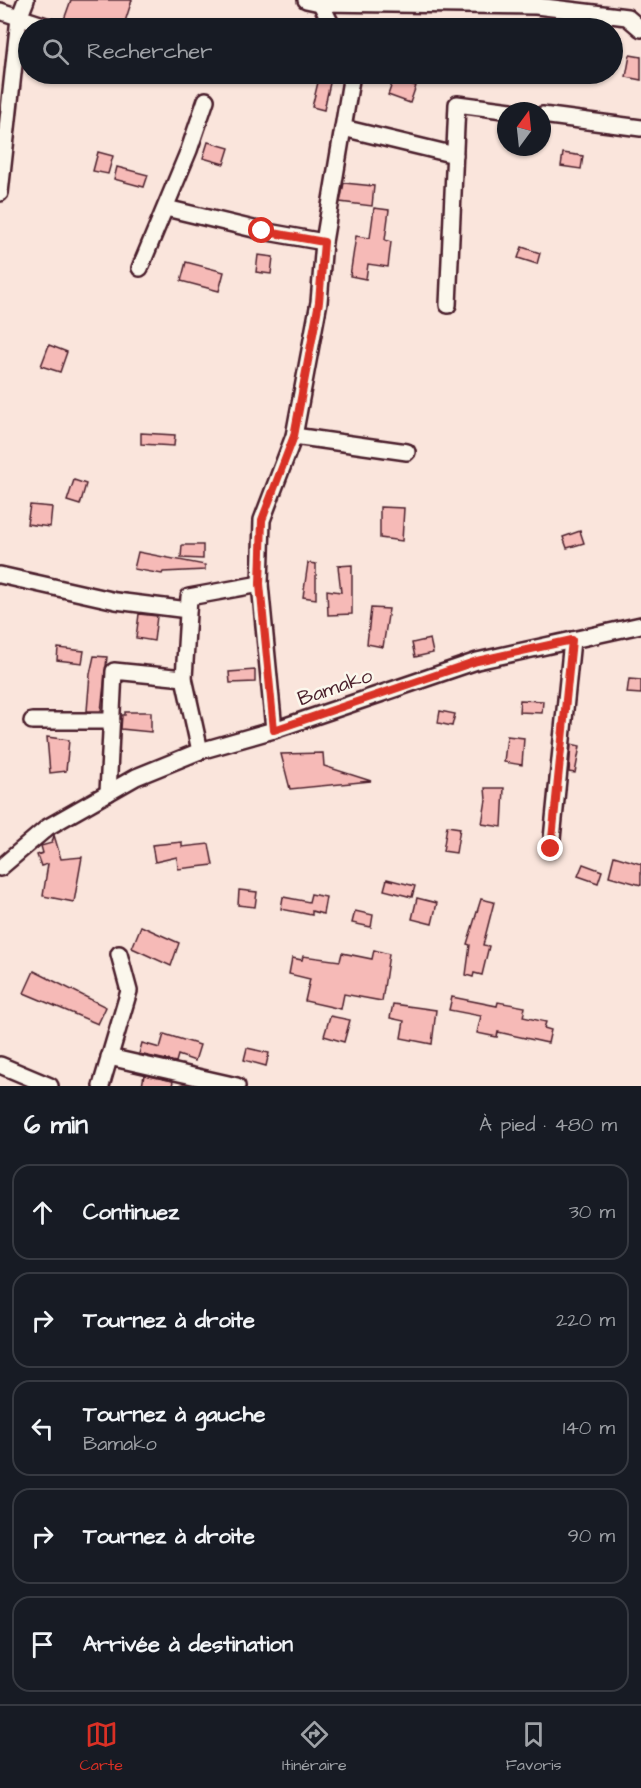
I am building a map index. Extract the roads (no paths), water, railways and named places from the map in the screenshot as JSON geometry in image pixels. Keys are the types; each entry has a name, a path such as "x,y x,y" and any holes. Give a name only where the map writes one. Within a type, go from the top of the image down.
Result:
{"street":[{"path":"0,11 20,18 26,0"},
{"path":"315,1 536,6 627,17 641,29"},
{"path":"315,1 326,18"},
{"path":"0,193 5,98 18,29"},
{"path":"274,730 260,584 262,520 294,436 319,302 324,242 350,84"},
{"path":"140,268 166,208 206,100"},
{"path":"448,305 457,104 497,109"},
{"path":"551,116 641,128"},
{"path":"343,128 455,154"},
{"path":"166,208 262,231 324,242"},
{"path":"294,436 407,452"},
{"path":"0,574 116,601 188,610"},
{"path":"200,751 184,678 189,597 260,584"},
{"name":"Bamako","path":"0,867 48,827 136,777 200,751 274,730 477,661 641,625"},
{"path":"551,849 572,640"},
{"path":"108,793 114,671 184,678"},
{"path":"32,721 112,721"},
{"path":"101,1086 129,991 119,954"},
{"path":"109,1057 237,1086"},
{"path":"0,1065 50,1086"}]}
